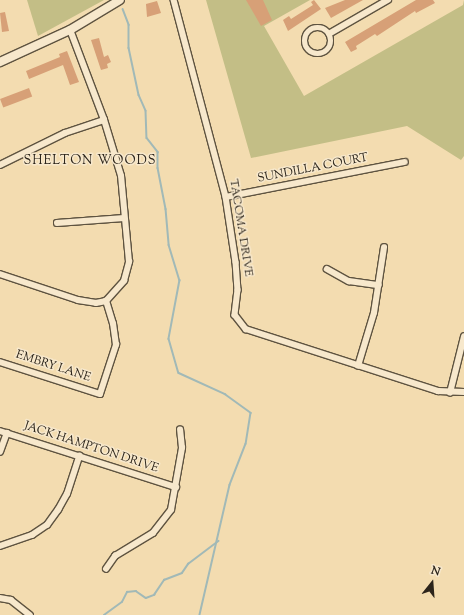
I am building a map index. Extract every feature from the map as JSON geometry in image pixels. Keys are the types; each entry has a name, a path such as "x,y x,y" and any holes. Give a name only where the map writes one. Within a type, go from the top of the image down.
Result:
{"street":[{"name":"TACOMA DRIVE","path":"174,0 226,197 236,262 238,290 235,315 238,320 246,329 358,366 450,393 464,392"},
{"path":"329,34 388,0"},
{"path":"0,62 70,30 118,2"},
{"path":"314,29 322,29 329,34 331,42 324,52 316,53 307,47 307,34 314,29"},
{"path":"0,274 78,300 106,301 121,287 129,262 121,176 104,120 70,30"},
{"path":"0,165 65,133 104,120"},
{"name":"SUNDILLA COURT","path":"226,197 405,162"},
{"path":"57,223 124,218"},
{"path":"358,366 374,313 384,248"},
{"path":"327,269 343,279 379,285"},
{"name":"EMBRY LANE","path":"0,362 100,394 116,345 113,324 106,301"},
{"path":"450,393 464,337"},
{"path":"106,569 115,556 153,533 165,520 174,501 182,448 180,430"},
{"name":"JACK HAMPTON DRIVE","path":"0,431 176,487"},
{"path":"0,452 7,433"},
{"path":"0,546 32,535 46,525 58,510 67,494 79,456"},
{"path":"0,598 11,600 30,615"}],"shaded area":[{"path":"27,0 104,0 38,36"},
{"path":"206,0 310,0 264,26 304,96 463,5 464,0 464,156 461,160 407,126 251,158"}],"building":[{"path":"246,0 263,0 272,20 261,26"},
{"path":"314,0 321,9 288,31 283,20 289,16 291,19 313,5 311,2"},
{"path":"345,0 363,0 331,18 325,8"},
{"path":"416,0 433,0 435,3 416,13 415,11 377,36 375,34 356,46 357,49 351,52 345,42"},
{"path":"157,1 161,13 147,17 146,4"},
{"path":"5,12 9,31 2,32 0,13"},
{"path":"99,38 104,57 108,55 111,62 107,64 108,68 101,70 91,40"},
{"path":"67,51 79,82 70,85 63,65 29,79 26,71 60,57 59,54"},
{"path":"29,88 32,96 3,108 0,99"}],"waterway":[{"path":"123,9 129,25 129,48 139,95 146,111 147,138 158,152 158,168 166,209 169,245 180,280 169,339 179,373 225,394 251,413 246,444 230,485 200,615"},
{"path":"104,615 122,602 127,592 136,591 146,598 154,595 164,580 182,573 188,564 218,541"}],"district":[{"name":"SHELTON WOODS","path":"90,161"}]}
